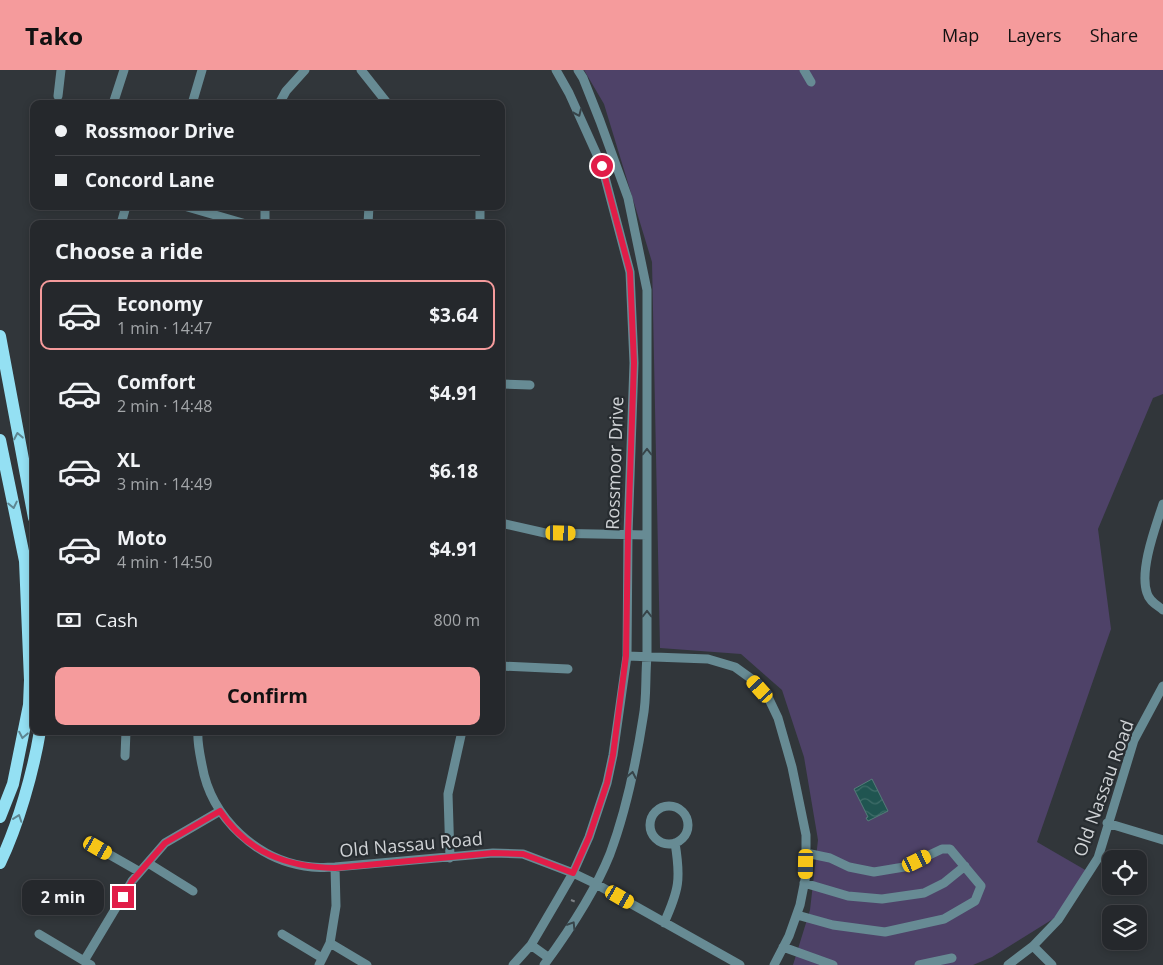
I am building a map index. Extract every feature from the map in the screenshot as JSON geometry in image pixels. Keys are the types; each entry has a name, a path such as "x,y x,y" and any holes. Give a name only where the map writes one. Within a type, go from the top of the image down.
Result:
{"main road":[{"path":"0,336 30,497"},
{"path":"0,440 25,561 30,680 28,706 13,784 0,816"},
{"path":"0,864 8,847 21,807 39,735"}],"street":[{"path":"58,96 61,70"},
{"path":"114,100 124,70"},
{"path":"193,100 202,70"},
{"path":"281,100 286,91 305,70"},
{"path":"361,70 385,100"},
{"name":"Rossmoor Drive","path":"513,965 530,945 573,873 589,837 607,783 613,755 626,656 634,363 630,272 602,166 569,93 556,70"},
{"name":"Rossmoor Drive","path":"547,961 562,942 596,884 609,854 630,788 644,716 647,657 647,290 628,198 600,121 578,70"},
{"path":"804,70 811,82"},
{"path":"198,210 232,220"},
{"path":"505,384 530,385"},
{"path":"1163,504 1148,550 1145,578 1146,592 1150,600 1163,610"},
{"path":"505,524 545,533 647,535"},
{"path":"626,656 708,659 735,667 753,680 768,697 778,718 792,768 806,835 804,883 800,905 774,965"},
{"path":"505,666 568,669"},
{"name":"Old Nassau Road","path":"1008,965 1033,946 1058,920 1098,858 1107,823 1134,740 1163,686"},
{"path":"125,756 126,735"},
{"name":"Old Nassau Road","path":"199,735 204,776 210,793 220,811 235,830 254,846 269,855 311,867 335,868 493,853 523,854 596,884 740,965"},
{"path":"450,858 448,794 461,735"},
{"path":"665,807 676,808 683,812 688,823 686,834 675,843 668,844 660,841 651,831 650,825 653,816 658,810 665,807"},
{"path":"38,934 87,963 132,881 165,843 220,811"},
{"path":"1107,823 1163,840"},
{"path":"664,923 673,903 678,884 675,843"},
{"path":"98,848 140,872"},
{"path":"797,915 833,925 885,932 944,919 975,901 980,893 981,886 950,850 942,849 904,867 874,872 848,867 830,858 806,853"},
{"path":"148,863 193,891"},
{"path":"804,883 848,896 882,899 924,894 944,884 965,866"},
{"path":"282,934 320,962 330,942 336,906 335,868"},
{"path":"330,942 367,965"},
{"path":"530,945 547,961"},
{"path":"1033,946 1052,965"},
{"path":"783,947 832,965"},
{"path":"919,965 952,958"}],"shaded area":[{"path":"584,70 1163,70 1163,394 1153,398 1098,529 1111,629 1037,842 1087,871 1061,914 992,957 973,965 793,965 810,910 818,840 804,757 782,690 741,654 660,648 652,262 604,104"}],"water":[{"path":"872,779 888,811 868,821 866,818 868,817 854,789"}],"route":[{"path":"123,897 132,881 165,843 220,811 235,830 254,846 269,855 288,862 311,867 335,868 510,853 523,854 573,873 589,837 607,783 622,697 626,656 634,363 630,272 602,166"}]}
